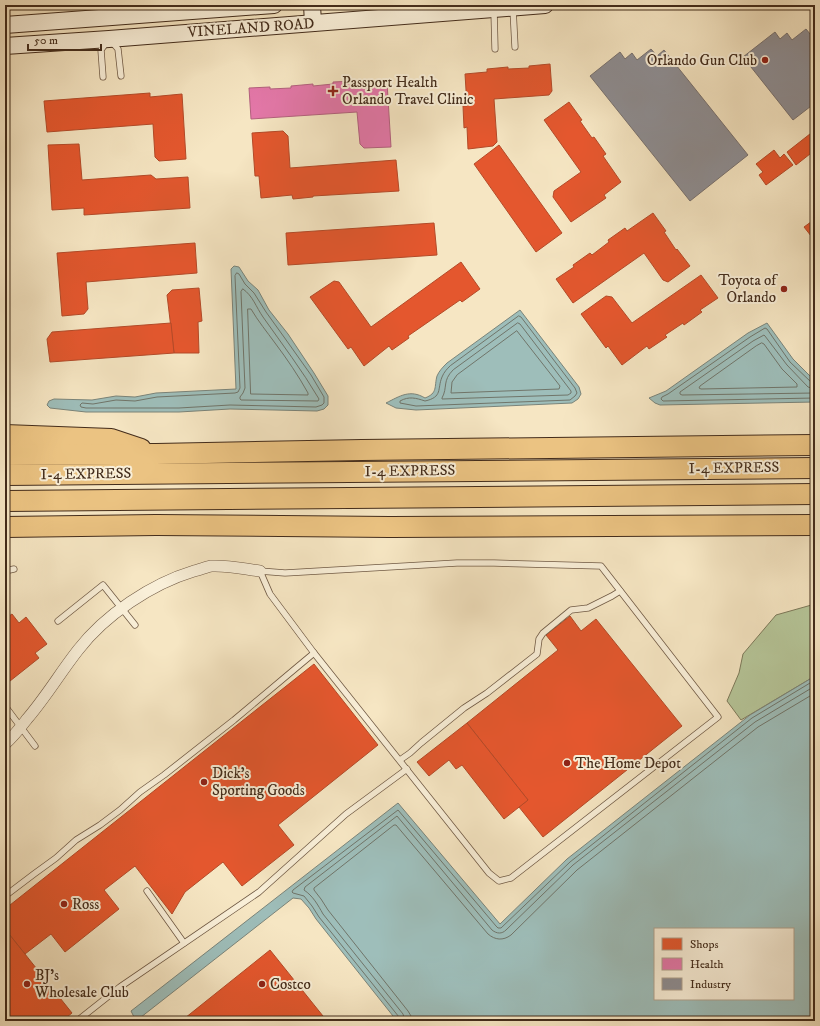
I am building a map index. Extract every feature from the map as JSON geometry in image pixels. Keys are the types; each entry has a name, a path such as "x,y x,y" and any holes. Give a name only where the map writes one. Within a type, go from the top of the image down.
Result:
{"highway":[{"path":"5,435 111,439 156,454"},
{"path":"5,455 815,445"},
{"name":"I-4 EXPRESS","path":"5,475 815,468"},
{"name":"I-4 EXPRESS","path":"5,501 815,494"},
{"path":"5,527 156,525 390,527 815,525"},
{"path":"5,540 60,537 89,526"}],"street":[{"name":"VINELAND ROAD","path":"5,25 108,11 274,5"},
{"path":"312,5 313,23"},
{"name":"VINELAND ROAD","path":"5,46 545,5"},
{"path":"108,11 109,39"},
{"path":"5,744 15,735 42,701 78,650 97,629 121,608 150,590 179,576 211,566 234,567 260,572"}],"lane":[{"path":"512,7 515,47"},
{"path":"494,9 495,49"},
{"path":"104,77 101,50 109,39 118,48 120,76"},
{"path":"494,563 601,566 718,717 511,878 499,881 489,872 314,653 270,594 260,572 285,573 494,563"},
{"path":"5,571 14,569"},
{"path":"58,621 104,585 135,625"},
{"path":"400,760 464,708 487,693 537,654 539,639 543,633 571,610 588,608 620,591"},
{"path":"5,896 56,858 76,840 120,810 140,792 232,722 314,653"},
{"path":"5,706 35,746"},
{"path":"77,1021 120,987 259,892 346,814 407,769"},
{"path":"147,891 184,943"}],"green space":[{"path":"815,604 815,676 741,720 727,701 739,673 743,654 776,615"}],"water":[{"path":"234,266 239,267 248,281 258,290 269,310 288,334 314,373 328,396 328,405 324,409 317,411 230,409 179,412 86,412 50,408 47,405 49,401 54,399 92,400 116,396 135,397 156,393 236,389 231,269"},
{"path":"520,310 579,387 581,394 578,399 572,403 416,410 396,408 386,403 405,394 420,395 425,398 432,394 435,389 438,374 447,363"},
{"path":"767,323 793,359 815,381 815,402 660,405 649,398 666,391 748,333"},
{"path":"815,676 815,1021 397,1021 316,919 309,908 301,899 293,898 136,1021 131,1011 398,803 500,924 567,859 750,715"}],"building: Shops":[{"path":"550,64 552,91 549,95 494,99 497,142 493,146 468,149 467,127 464,128 463,106 467,106 465,74 487,72 487,69 508,67 508,69 529,68 529,66"},
{"path":"150,93 150,97 182,94 186,159 159,161 155,157 153,124 47,132 44,101"},
{"path":"569,102 582,120 580,121 592,138 594,137 606,154 603,156 621,182 604,195 606,198 571,222 553,197 554,191 581,172 544,120"},
{"path":"815,130 815,150 796,165 787,152"},
{"path":"283,131 288,136 290,168 396,160 399,191 313,196 293,199 292,195 261,198 259,176 255,176 252,133"},
{"path":"79,144 82,180 151,175 156,179 188,177 190,208 84,215 84,208 52,210 48,145"},
{"path":"499,145 562,233 536,252 474,164"},
{"path":"774,150 780,158 784,154 793,165 766,185 759,175 763,172 756,164"},
{"path":"653,213 666,231 664,232 676,250 677,249 690,266 668,282 663,280 644,253 573,303 556,279 574,267 573,265 590,253 592,255 609,242 608,240 625,228 627,231"},
{"path":"815,219 815,241 804,227"},
{"path":"434,223 437,255 288,265 286,233"},
{"path":"195,243 197,273 86,282 88,309 84,314 62,316 57,253"},
{"path":"461,262 480,289 462,302 460,300 408,336 409,338 392,350 389,346 364,366 351,347 348,349 310,297 334,281 339,282 371,327"},
{"path":"701,275 718,298 700,310 702,312 684,325 683,323 665,335 667,337 649,349 647,346 622,365 608,346 606,348 581,314 606,296 612,297 632,323"},
{"path":"199,288 202,321 198,322 199,353 174,353 167,295 172,290"},
{"path":"171,323 174,353 50,362 47,339 52,332"},
{"path":"5,610 9,616 12,614 19,623 26,617 47,644 35,653 39,658 5,685"},
{"name":"The Home Depot","path":"570,616 581,631 596,619 682,726 543,837 519,807 528,800 467,723 558,650 546,635"},
{"path":"314,664 378,745 278,825 294,845 242,886 223,862 185,892 172,914 135,866 104,890 119,909 65,952 51,934 25,954 5,929 5,909"},
{"path":"467,723 528,800 504,819 462,765 456,769 449,760 429,776 417,762"},
{"name":"BJ's Wholesale Club","path":"5,929 72,1013 62,1021 5,1021"},
{"name":"Costco","path":"270,950 327,1021 187,1021 185,1018"}],"building: Health":[{"path":"355,81 355,84 387,82 391,147 364,148 360,144 357,112 251,119 249,88 291,88 291,86 313,84 313,86 333,84 333,82"}],"building: Industry":[{"path":"806,29 815,40 815,103 793,120 743,57 775,32 780,39 787,33 792,40"},
{"path":"651,49 657,56 664,50 748,155 690,201 590,76 620,52 625,59 632,53 637,60"}],"place":[{"name":"Orlando Gun Club","path":"765,60"},
{"name":"Passport Health Orlando Travel Clinic","path":"333,91"},
{"name":"Toyota of Orlando","path":"784,289"},
{"name":"The Home Depot","path":"567,763"},
{"name":"Dick's Sporting Goods","path":"204,782"},
{"name":"Ross","path":"64,904"},
{"name":"BJ's Wholesale Club","path":"27,984"},
{"name":"Costco","path":"262,984"}]}
